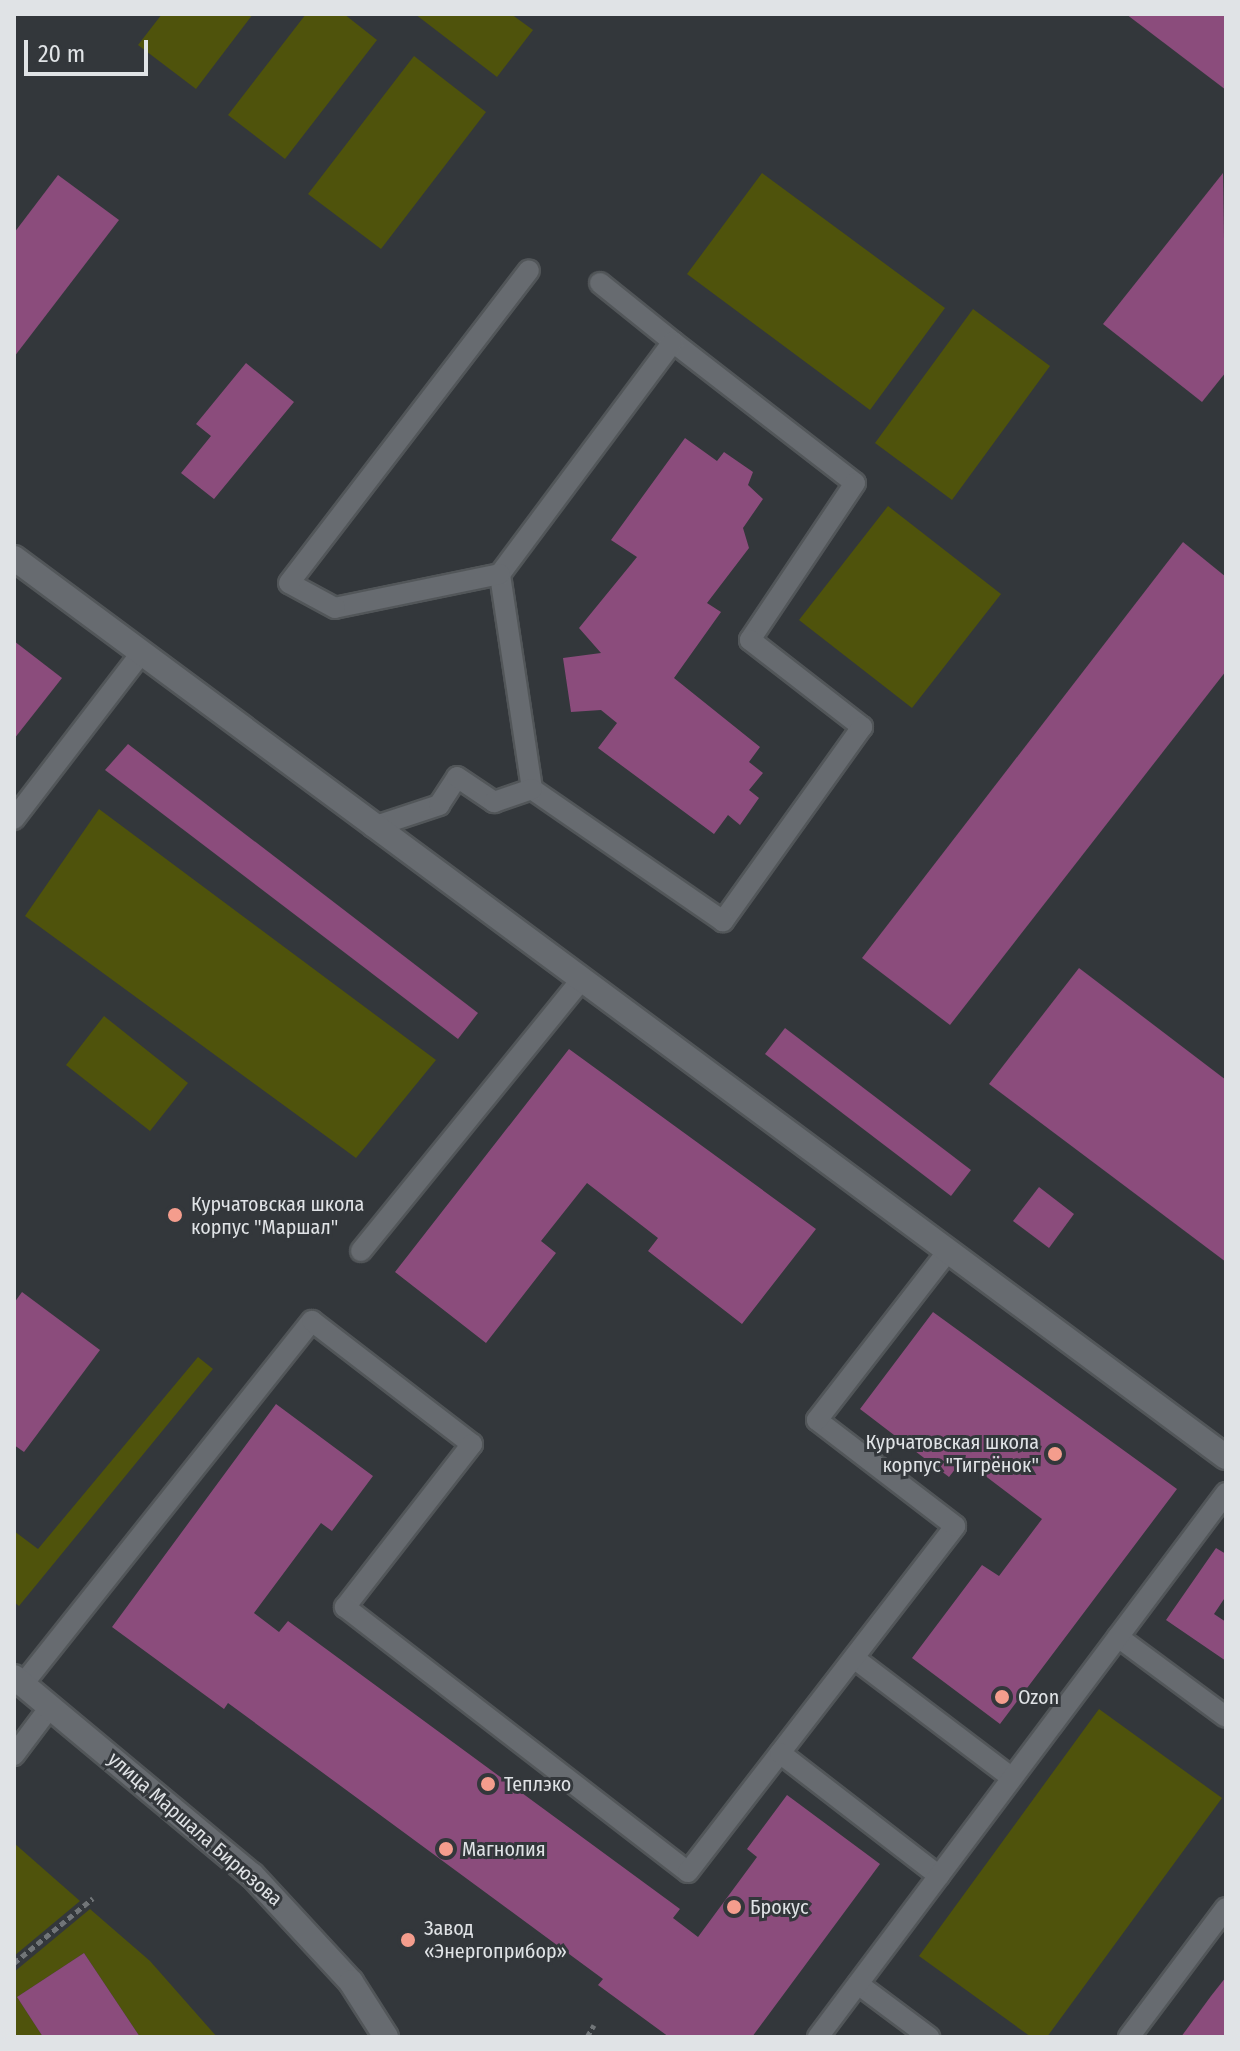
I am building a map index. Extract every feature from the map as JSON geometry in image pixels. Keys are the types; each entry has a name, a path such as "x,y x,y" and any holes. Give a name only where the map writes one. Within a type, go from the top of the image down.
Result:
{"street":[{"path":"14,558 1226,1457"},
{"name":"улица Маршала Бирюзова","path":"19,1681 252,1875 351,1982 386,2037"}],"lane":[{"path":"529,270 289,583 335,608 500,574 673,342"},
{"path":"500,574 532,789 723,921 862,727 750,640 855,483 600,283"},
{"path":"14,819 142,652"},
{"path":"373,827 439,805 457,777 494,802 532,789"},
{"path":"361,1251 581,980"},
{"path":"19,1681 312,1321 472,1444 345,1607 688,1872 955,1526 817,1420 948,1251"},
{"path":"818,2037 1226,1493"},
{"path":"1118,1637 1226,1717"},
{"path":"854,1658 1012,1778"},
{"path":"14,1755 50,1707"},
{"path":"780,1753 939,1876"},
{"path":"1129,2037 1226,1908"},
{"path":"858,1984 929,2037"}],"path":[{"path":"14,1963 93,1898"},
{"path":"587,2037 594,2025"}],"shaded area":[{"path":"162,14 253,14 196,89 138,45"},
{"path":"306,14 344,14 377,40 285,159 228,115"},
{"path":"415,14 511,14 533,30 497,77"},
{"path":"414,56 486,112 381,249 308,194"},
{"path":"762,173 945,308 870,410 687,274"},
{"path":"973,309 1050,366 952,500 875,443"},
{"path":"888,506 1001,594 912,708 799,620"},
{"path":"99,809 436,1060 356,1158 25,916"},
{"path":"104,1016 188,1083 150,1131 66,1065"},
{"path":"198,1357 213,1369 19,1606 14,1602 14,1531 38,1549"},
{"path":"1099,1709 1222,1798 1047,2037 1031,2037 919,1956"},
{"path":"14,1843 80,1901 14,1956"},
{"path":"90,1909 150,1961 217,2037 140,2037 84,1953 17,1997 43,2037 14,2037 14,1972"}],"building":[{"path":"1126,14 1226,14 1226,90"},
{"path":"1223,173 1226,372 1202,402 1103,324"},
{"path":"58,175 119,220 14,357 14,233"},
{"path":"246,363 294,402 214,499 181,473 211,436 196,424"},
{"path":"685,438 717,461 724,452 753,472 748,485 763,499 743,528 749,548 707,603 721,612 674,678 760,747 749,762 763,773 749,790 759,798 740,825 728,815 714,834 598,748 617,723 601,710 571,712 563,658 601,653 579,628 637,557 611,540"},
{"path":"1183,542 1226,577 1226,671 950,1025 862,958"},
{"path":"14,641 62,678 14,739"},
{"path":"128,744 478,1013 458,1039 105,770"},
{"path":"1079,968 1226,1080 1226,1262 989,1084"},
{"path":"785,1028 971,1170 951,1196 765,1054"},
{"path":"569,1049 816,1229 742,1324 648,1251 658,1238 587,1183 541,1241 556,1253 486,1343 395,1272"},
{"path":"1039,1187 1074,1214 1049,1248 1013,1221"},
{"path":"22,1292 100,1350 24,1452 14,1445 14,1303"},
{"path":"933,1312 1177,1489 1000,1724 912,1658 982,1565 999,1576 1042,1519 963,1459 949,1477 860,1409"},
{"path":"276,1404 373,1476 332,1531 321,1523 254,1613 279,1632 288,1621 680,1909 673,1918 698,1937 757,1857 747,1849 787,1795 880,1864 752,2037 669,2037 598,1985 603,1979 228,1703 224,1709 112,1627"},
{"path":"1216,1548 1226,1554 1226,1596 1214,1614 1226,1622 1226,1661 1166,1620"},
{"path":"84,1953 140,2037 43,2037 17,1997"},
{"path":"1226,1977 1226,2037 1181,2037 1211,1996"}],"place":[{"name":"Курчатовская школа корпус \"Маршал\"","path":"175,1215"},
{"name":"Курчатовская школа корпус \"Тигрёнок\"","path":"1055,1454"},
{"name":"Ozon","path":"1002,1697"},
{"name":"Теплэко","path":"488,1784"},
{"name":"Магнолия","path":"446,1849"},
{"name":"Брокус","path":"734,1907"},
{"name":"Завод «Энергоприбор»","path":"408,1940"}]}
